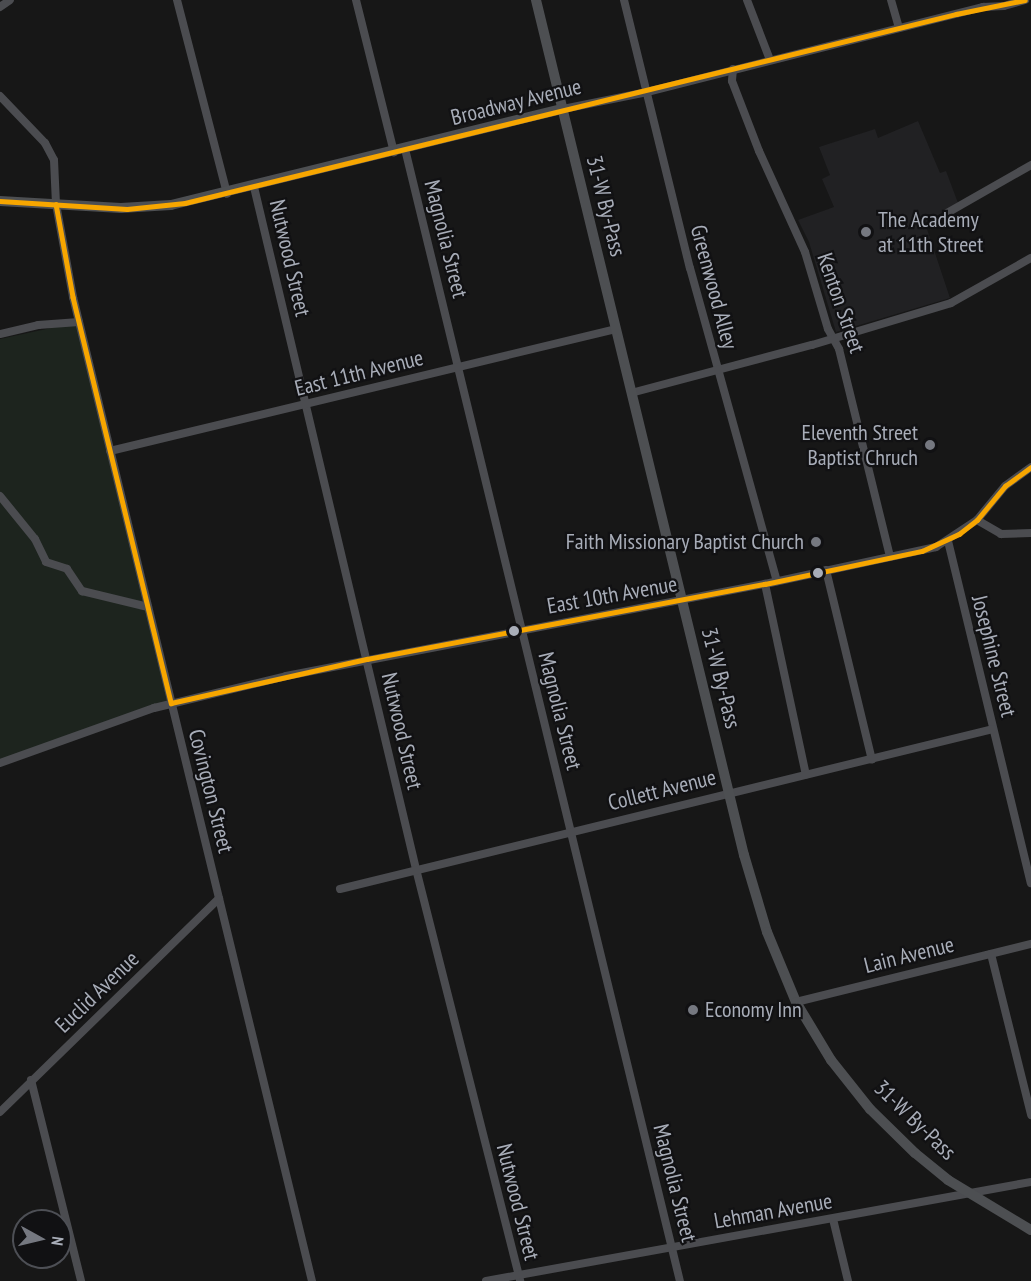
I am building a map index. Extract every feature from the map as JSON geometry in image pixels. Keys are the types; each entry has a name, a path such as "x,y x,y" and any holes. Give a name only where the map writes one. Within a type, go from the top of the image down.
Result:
{"main road":[{"name":"31-W By-Pass","path":"536,0 748,872 767,932 796,1002 831,1060 870,1108 915,1153 969,1194 1031,1230"},
{"name":"Broadway Avenue","path":"0,201 144,208 185,203 563,109"}],"street":[{"path":"0,7 10,0"},
{"path":"177,0 227,194"},
{"path":"356,0 394,152"},
{"name":"Greenwood Alley","path":"624,0 669,189 777,581"},
{"path":"747,0 770,60"},
{"path":"891,0 899,28"},
{"name":"Broadway Avenue","path":"983,7 994,0"},
{"name":"Broadway Avenue","path":"563,109 647,92 983,7 1004,6 1025,0"},
{"name":"Kenton Street","path":"733,69 732,81 759,151 812,269 833,339 839,349 890,557"},
{"name":"Covington Street","path":"0,96 51,152 56,168 56,204 62,248 79,322 312,1281"},
{"name":"Magnolia Street","path":"405,149 680,1281"},
{"path":"947,213 1031,165"},
{"name":"Nutwood Street","path":"254,187 416,869 519,1278"},
{"path":"631,393 833,339 962,299 1031,258"},
{"path":"0,334 38,324 79,322"},
{"name":"East 11th Avenue","path":"110,451 616,330"},
{"name":"East 10th Avenue","path":"0,763 171,703 367,659 765,584 922,551 948,541 977,520 1005,486 1031,467"},
{"path":"0,496 35,539 46,562 67,569 84,592 148,607"},
{"path":"977,520 1001,534 1031,533"},
{"name":"Josephine Street","path":"948,541 1031,884"},
{"path":"826,570 872,760"},
{"path":"765,584 806,775"},
{"name":"Collett Avenue","path":"340,889 993,729"},
{"name":"Euclid Avenue","path":"0,1112 219,898"},
{"name":"Lain Avenue","path":"796,1002 1031,944"},
{"path":"990,954 1031,1115"},
{"path":"31,1080 81,1281"},
{"name":"Lehman Avenue","path":"486,1281 519,1278 672,1247 833,1220 1031,1182"},
{"path":"833,1220 848,1281"}],"shaded area":[{"name":"The Academy at 11th Street","path":"918,121 940,173 946,171 958,203 925,223 950,298 836,332 809,242 798,220 834,207 822,179 830,175 819,147 875,129 878,138"},
{"path":"79,322 171,703 0,762 0,339"}],"transit line":[{"path":"0,201 127,209 185,203 956,14 1025,0"},
{"path":"56,204 73,297 171,703 367,659 765,584 922,551 959,534 977,520 1005,486 1031,467"}],"place":[{"name":"The Academy at 11th Street","path":"866,232"},
{"name":"Eleventh Street Baptist Chruch","path":"930,445"},
{"name":"Faith Missionary Baptist Church","path":"816,542"},
{"name":"Economy Inn","path":"693,1010"}]}
